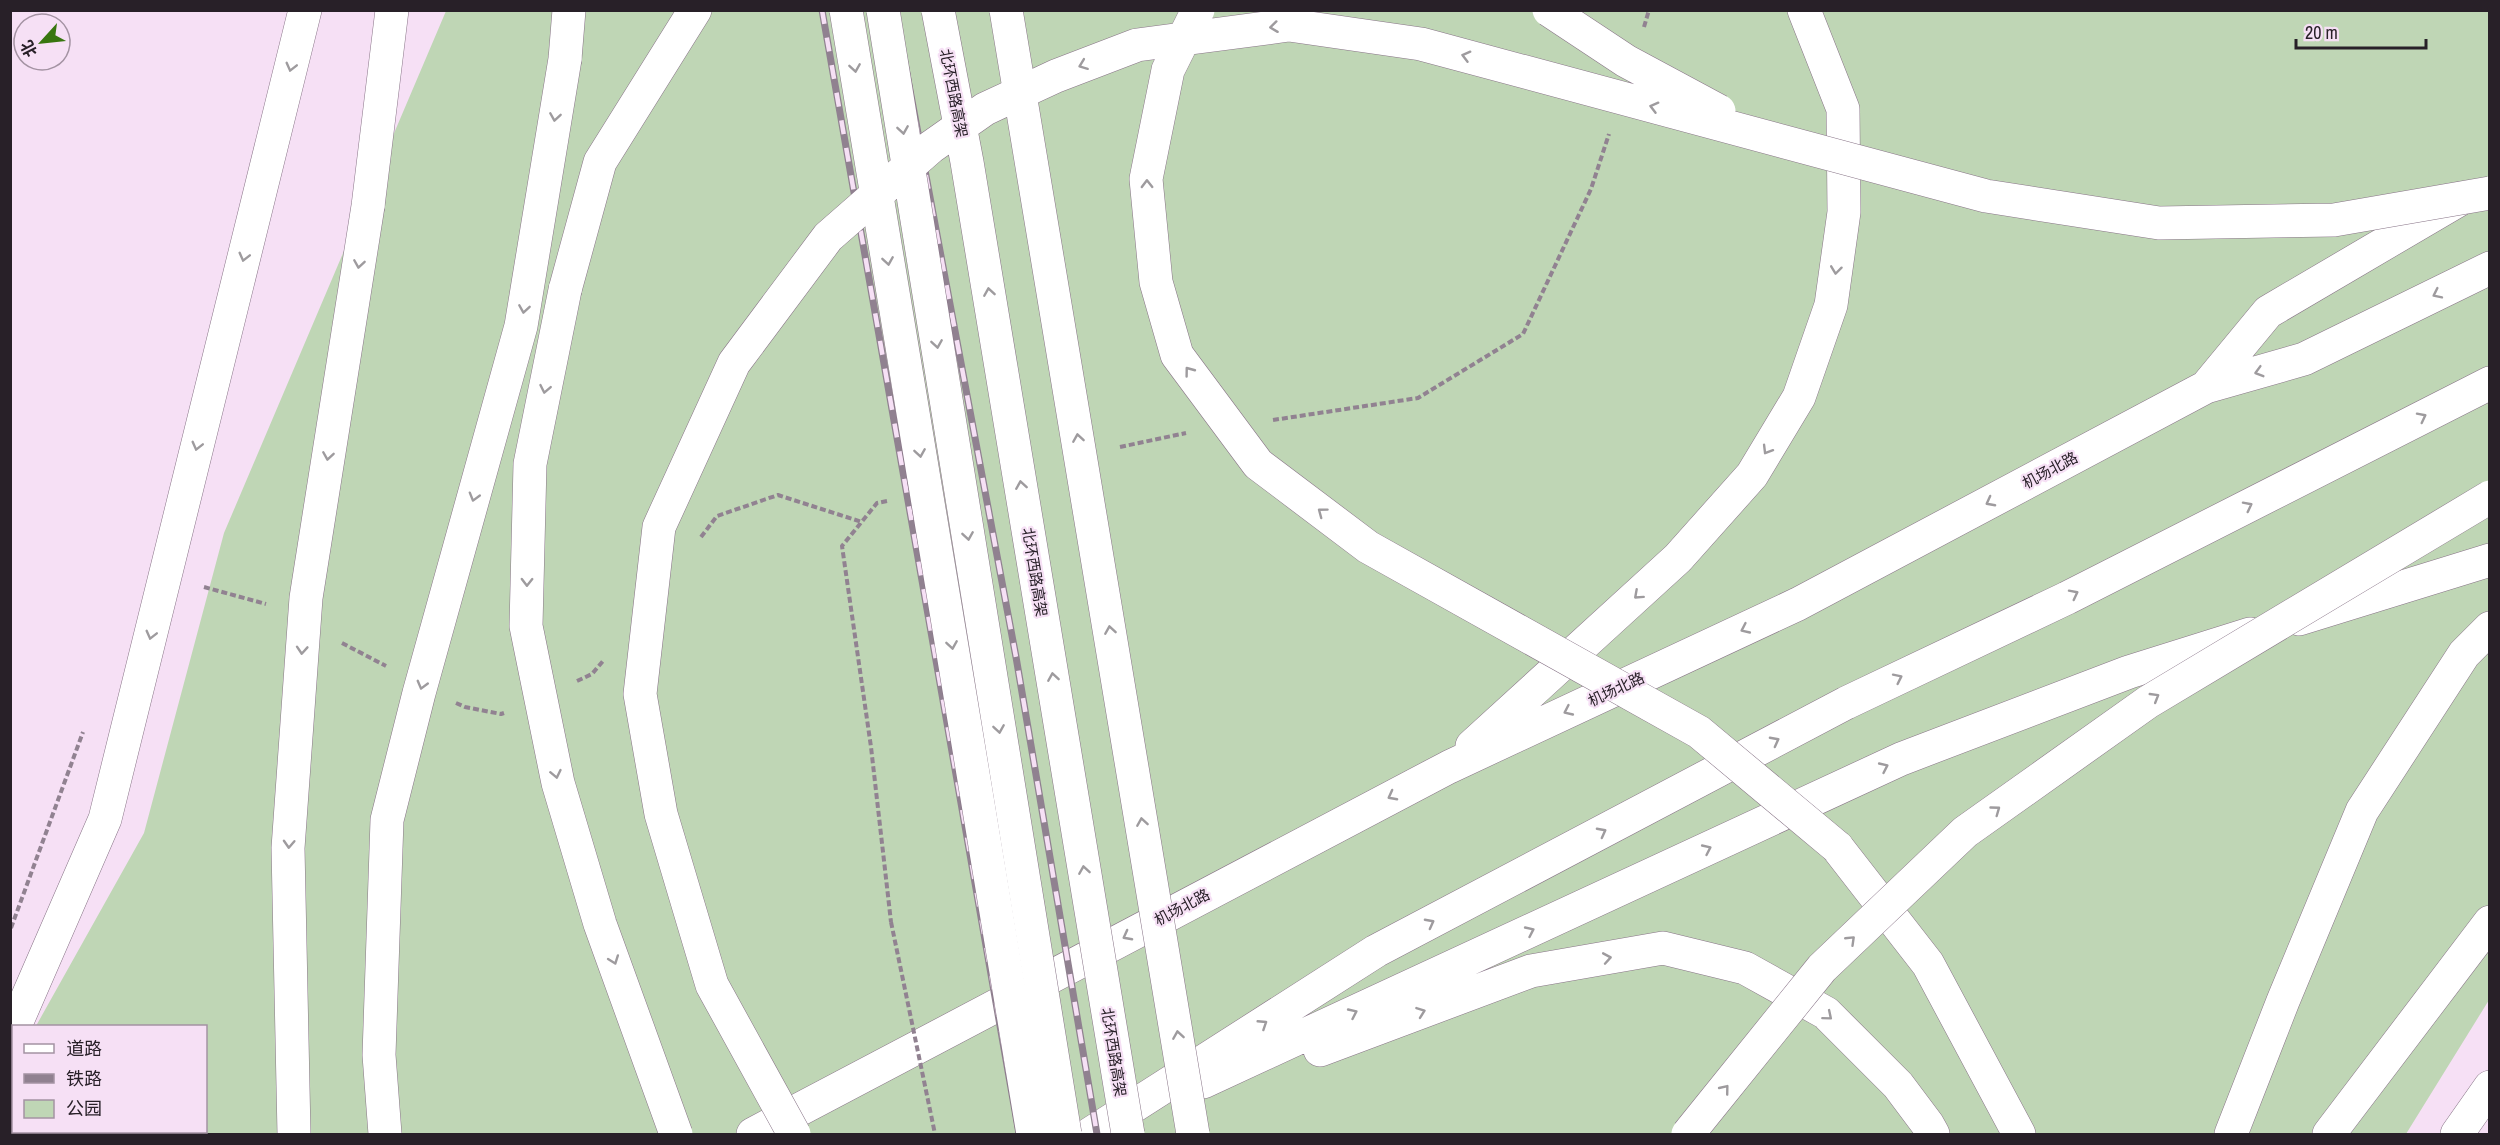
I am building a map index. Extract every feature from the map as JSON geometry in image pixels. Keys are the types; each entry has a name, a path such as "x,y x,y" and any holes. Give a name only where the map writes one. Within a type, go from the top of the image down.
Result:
{"main road":[{"path":"15,1025 105,819 305,10"},
{"path":"294,1134 288,848 306,598 368,206 392,10"},
{"path":"385,1134 379,1055 387,820 419,693 521,326 565,59 569,10"},
{"path":"676,1134 600,924 558,783 526,626 530,464 565,290 600,162 695,10"},
{"path":"846,10 1033,1134"},
{"path":"883,10 1065,1134"},
{"name":"北环西路高架","path":"938,10 967,162 1128,1134"},
{"path":"1006,10 1193,1134"},
{"path":"1198,10 1168,70 1146,178 1156,282 1177,355 1258,464 1368,547 1699,732 1837,847 1928,964 2019,1134"},
{"path":"1549,10 1626,61 1771,138"},
{"path":"1449,767 1678,558 1752,475 1799,397 1831,306 1844,212 1843,109 1804,10"},
{"path":"794,1134 712,985 661,814 640,694 659,527 734,363 828,237 931,147 985,109 1056,76 1137,45 1289,25 1421,44 1986,196 2159,223 2334,220 2490,193"},
{"path":"2206,387 2268,312 2490,182"},
{"name":"机场北路","path":"753,1134 1449,767 1798,604 2206,387 2304,359 2490,268"},
{"path":"1090,1134 1376,951 1846,704 2067,598 2490,382"},
{"path":"1688,1134 1822,968 1965,832 2148,702 2490,497"},
{"path":"1090,1134 1901,759 2129,672 2490,560"},
{"path":"2231,1134 2362,811 2464,654 2490,628"},
{"path":"2329,1134 2490,922"},
{"path":"1090,1134 1531,971 1663,948 1745,968 1826,1013 1898,1085 1933,1134"},
{"path":"2457,1134 2490,1087"}],"path":[{"path":"891,922 935,1134"}],"green space":[{"path":"446,11 2489,11 2489,1000 2406,1134 11,1134 10,1073 12,1070 12,1133 207,1133 207,1025 37,1025 144,833 224,533"}],"railway":[{"path":"822,10 1019,1134"},
{"path":"895,10 1016,657 1097,1134"}]}
